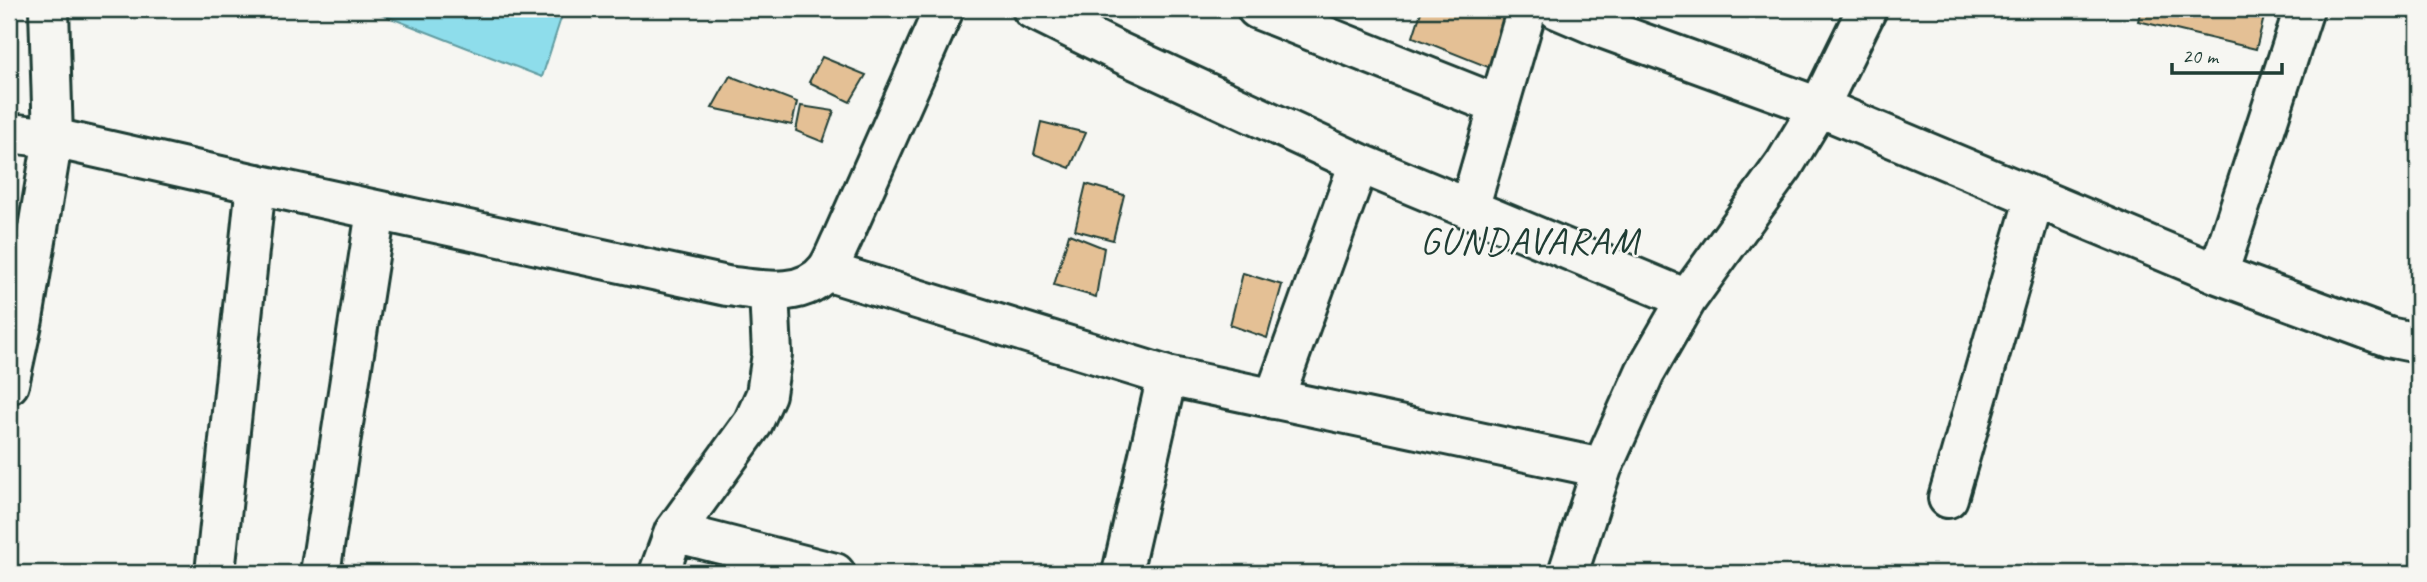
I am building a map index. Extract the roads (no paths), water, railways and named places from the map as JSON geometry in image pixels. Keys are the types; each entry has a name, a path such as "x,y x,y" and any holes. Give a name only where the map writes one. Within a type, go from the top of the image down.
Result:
{"street":[{"path":"9,384 23,319 53,138 49,9"},
{"path":"9,133 53,138 727,286 769,291 804,287 826,271 944,9"},
{"path":"1032,9 1359,163 1687,299"},
{"path":"1257,9 1497,104"},
{"path":"1469,209 1497,104 1527,9"},
{"path":"1557,9 1606,19 2218,274 2388,337 2418,343"},
{"path":"1568,573 1602,468 1645,372 1687,299 1777,176 1819,107 1867,9"},
{"path":"2218,274 2304,9"},
{"path":"1274,399 1359,163"},
{"path":"215,573 256,184"},
{"path":"1948,498 2035,197"},
{"path":"320,573 376,211"},
{"path":"826,271 1167,376 1602,468"},
{"path":"659,573 674,532 753,423 766,394 772,354 769,291"},
{"path":"1122,573 1167,376"},
{"path":"674,532 835,573"}],"water":[{"path":"368,9 564,9 542,77"}],"district":[{"name":"GUNDAVARAM","path":"1530,240"}]}
